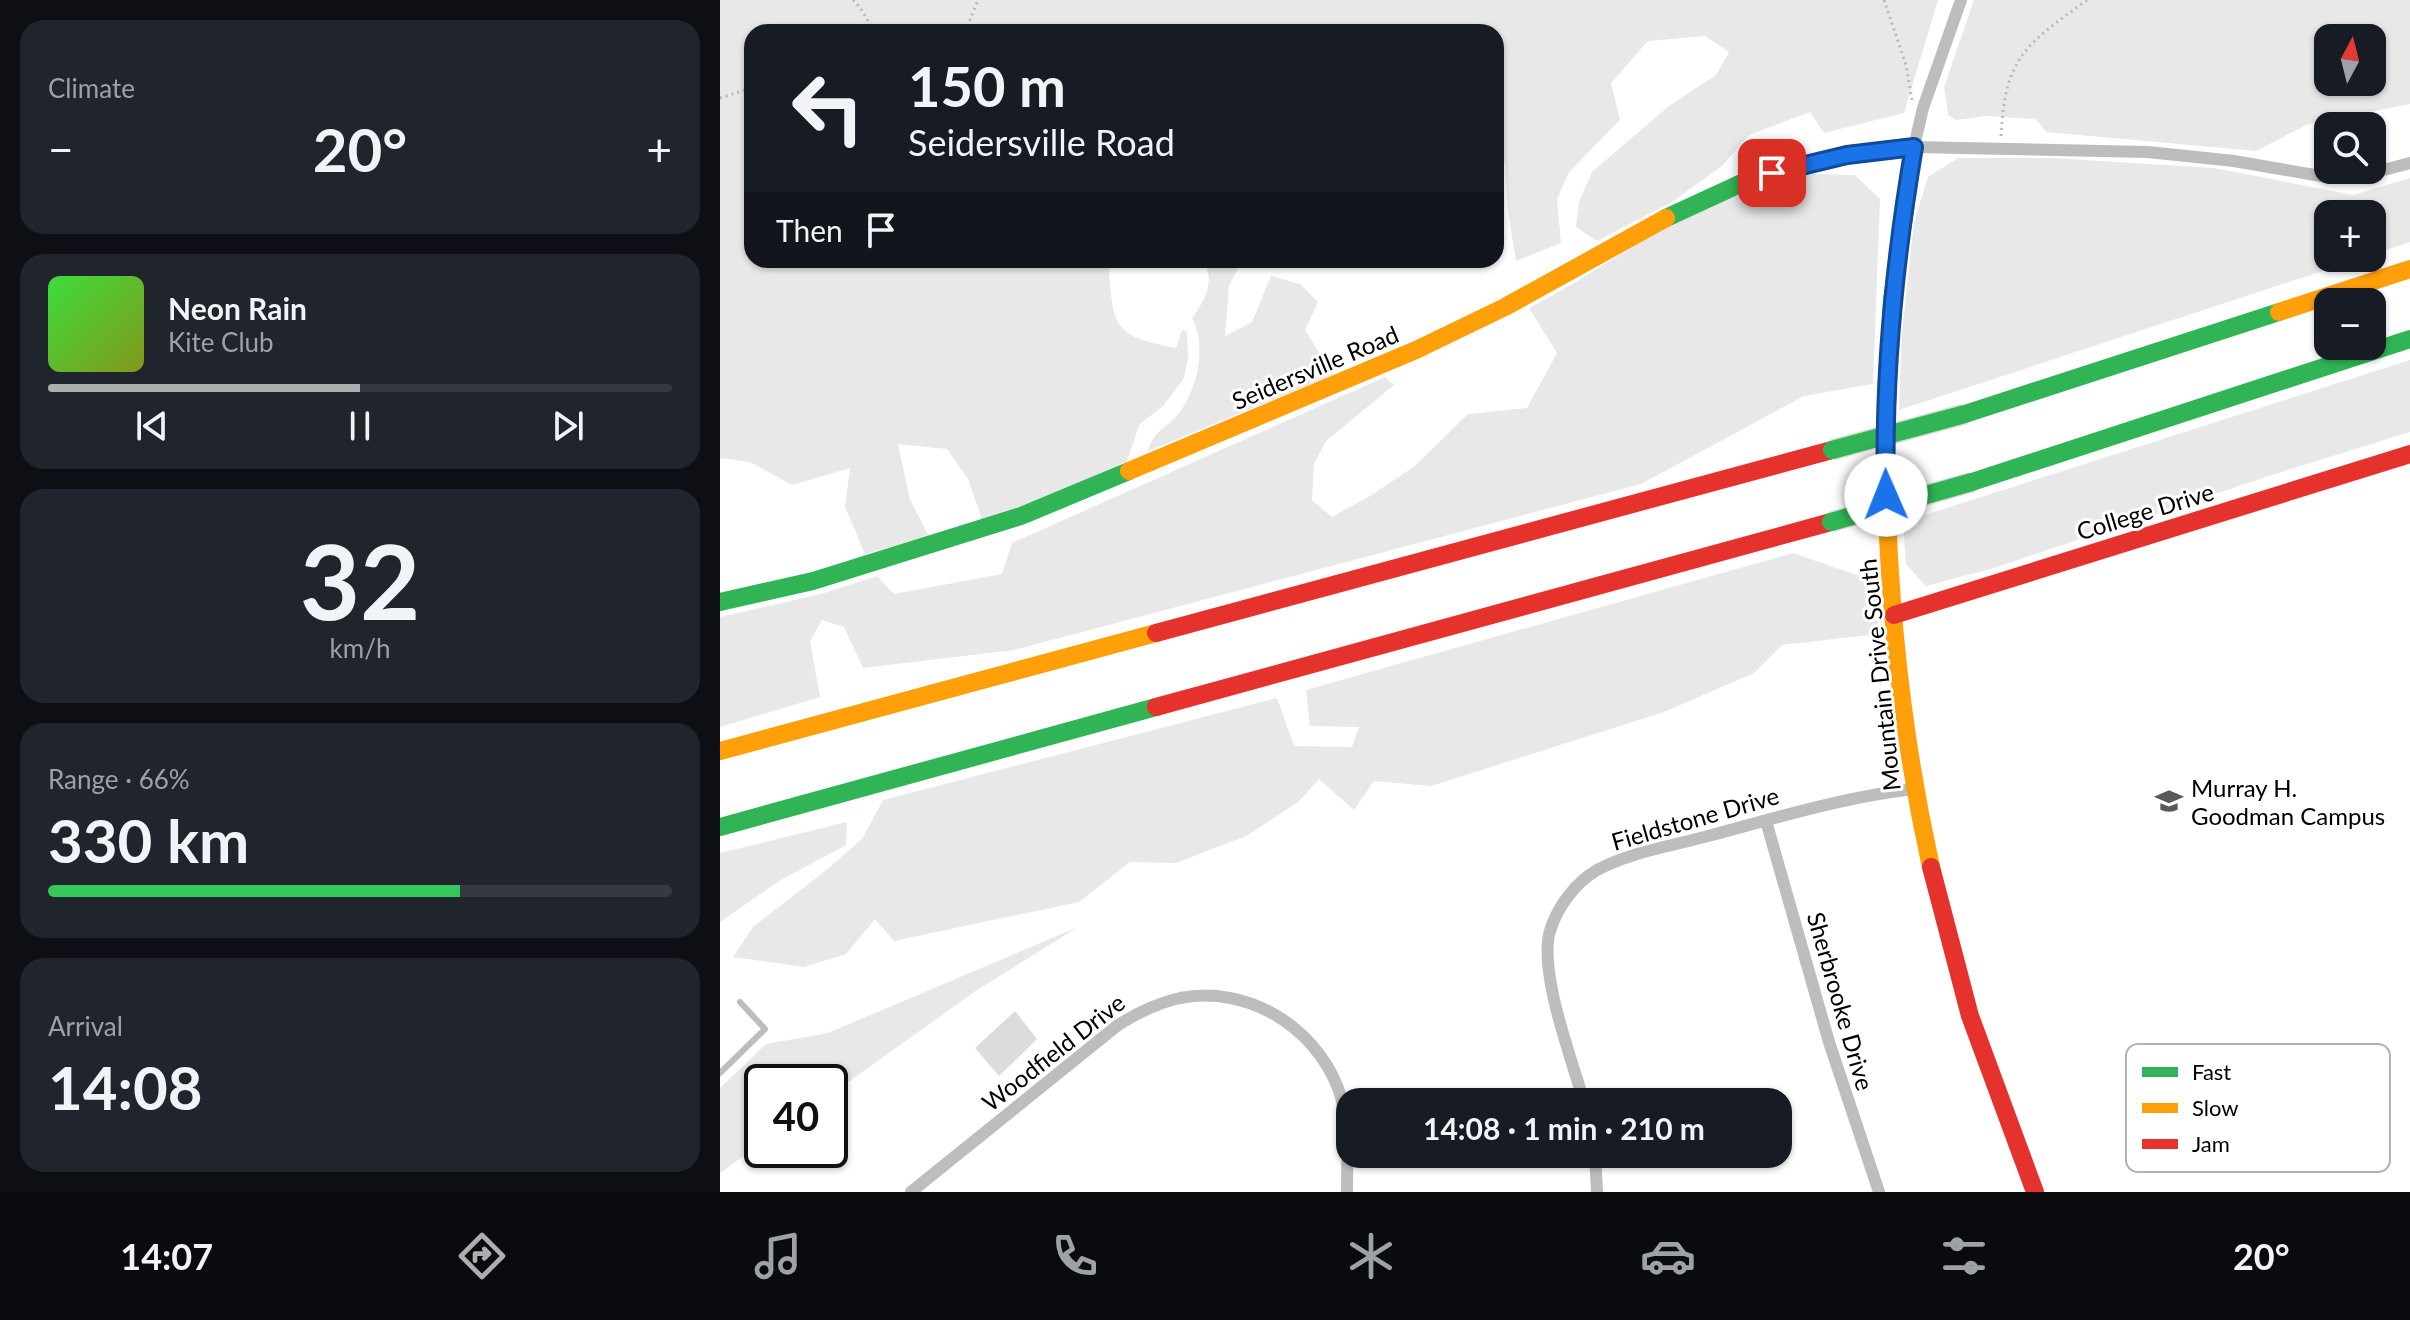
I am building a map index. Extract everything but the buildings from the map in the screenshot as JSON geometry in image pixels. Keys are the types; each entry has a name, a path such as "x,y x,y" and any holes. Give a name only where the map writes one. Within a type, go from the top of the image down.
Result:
{"main road":[{"name":"Seidersville Road","path":"720,602 813,581 1034,511 1416,350 1505,307 1655,223 1744,182 1847,155 1914,147"},
{"name":"Mountain Drive South","path":"1914,147 1896,259 1886,391 1886,495 1900,687 1914,789 1945,926 1970,1016 2035,1192"},
{"path":"720,751 1965,414 2410,269"},
{"path":"720,827 1972,482 2410,339"},
{"name":"College Drive","path":"1894,615 2410,454"}],"street":[{"name":"Mountain Drive South","path":"1914,147 1923,108 1961,0"},
{"path":"1914,147 2162,153 2234,161 2332,178 2357,177 2410,163"},
{"name":"Fieldstone Drive","path":"1580,1088 1548,964 1550,932 1569,895 1579,883 1596,870 1616,861 1829,803 1914,789"},
{"name":"Sherbrooke Drive","path":"1766,821 1829,1042 1879,1192"},
{"name":"Woodfield Drive","path":"911,1192 1118,1025 1138,1012 1159,1004 1197,996 1234,999 1267,1010 1295,1029 1320,1055 1338,1088 1344,1109 1347,1192"},
{"path":"1596,1168 1597,1192"}],"lane":[{"path":"720,1073 765,1029 740,1002"}],"path":[{"path":"853,0 859,4 869,24"},
{"path":"968,24 978,0"},
{"path":"1884,0 1906,65 1911,99 1923,108"},
{"path":"2000,148 2003,100 2011,72 2033,40 2087,0"},
{"path":"720,98 744,90"}],"shaded area":[{"path":"720,0 1938,0 1904,113 1824,133 1810,112 1749,135 1723,165 1672,202 1597,241 1576,227 1579,202 1592,172 1669,106 1716,75 1729,52 1705,36 1648,41 1611,83 1620,120 1569,172 1557,199 1561,243 1516,261 1504,161 1504,24 744,24 744,268 1111,268 1113,305 1121,326 1140,339 1176,348 1182,330 1187,332 1188,358 1184,378 1164,405 1139,425 1127,461 983,522 968,479 947,449 898,444 910,500 929,536 865,554 845,507 850,468 792,485 750,462 720,458"},
{"path":"1974,0 2410,0 2410,104 2369,112 2314,112 2314,123 2256,151 2046,132 2036,119 1986,116 1956,120 1948,115 1944,87"},
{"path":"1958,158 2052,158 2214,168 2353,195 2410,178 2410,242 2386,250 2386,200 2314,200 2314,272 2319,272 1899,410 1902,332 1914,222 1928,177"},
{"path":"1811,174 1855,175 1880,199 1873,384 1804,396 1641,484 1014,650 863,668 844,627 822,620 810,641 820,697 720,727 720,617 821,594 877,576 894,594 1002,574 1012,543 1385,377 1394,385 1326,441 1314,464 1312,500 1332,517 1415,466 1468,414 1527,408 1557,353 1529,308 1694,213 1743,194"},
{"path":"1207,268 1238,268 1229,286 1225,336 1252,322 1271,276 1300,284 1318,302 1305,330 1333,375 1148,451 1157,434 1179,413 1191,391 1199,354 1197,329 1192,318 1205,298 1209,276"},
{"path":"2410,360 2410,432 1994,568 1926,586 1906,564 1903,522"},
{"path":"1793,553 1877,582 1878,634 1782,645 1754,673 1664,712 1431,786 1374,781 1354,810 1319,779 1297,803 1246,836 1176,863 1130,862 1079,902 894,941 875,919 846,954 804,967 733,957 753,927 862,839 883,800 1277,698 1294,746 1352,747 1359,727 1310,726 1306,690"},
{"path":"847,822 846,845 779,881 720,922 720,853"},
{"path":"1078,927 974,992 848,1082 848,1064 745,1064 766,1044 828,1033"},
{"path":"744,1065 744,1156 720,1173 720,1088"}],"traffic: fast":[{"path":"1666,218 1744,182 1847,155 1914,147 1892,300 1886,409"},
{"path":"1965,414 2279,312"},
{"path":"1972,482 2410,339"},
{"path":"1832,450 1965,414"},
{"path":"720,602 813,581 1021,516 1129,471"},
{"path":"1831,522 1972,482"},
{"path":"720,827 1156,707"}],"traffic: slow":[{"path":"1129,471 1416,350 1505,307 1666,218"},
{"path":"2279,312 2410,269"},
{"path":"1886,409 1888,524 1895,640 1910,754 1931,867"},
{"path":"720,751 1156,633"}],"traffic: jam":[{"path":"1156,633 1832,450"},
{"path":"1894,615 2410,454"},
{"path":"1156,707 1831,522"},
{"path":"1931,867 1970,1016 2035,1192"}],"place":[{"name":"Murray H. Goodman Campus","path":"2169,801"}],"route":[{"path":"1772,173 1847,155 1914,147 1893,288 1886,391 1886,495"}]}
